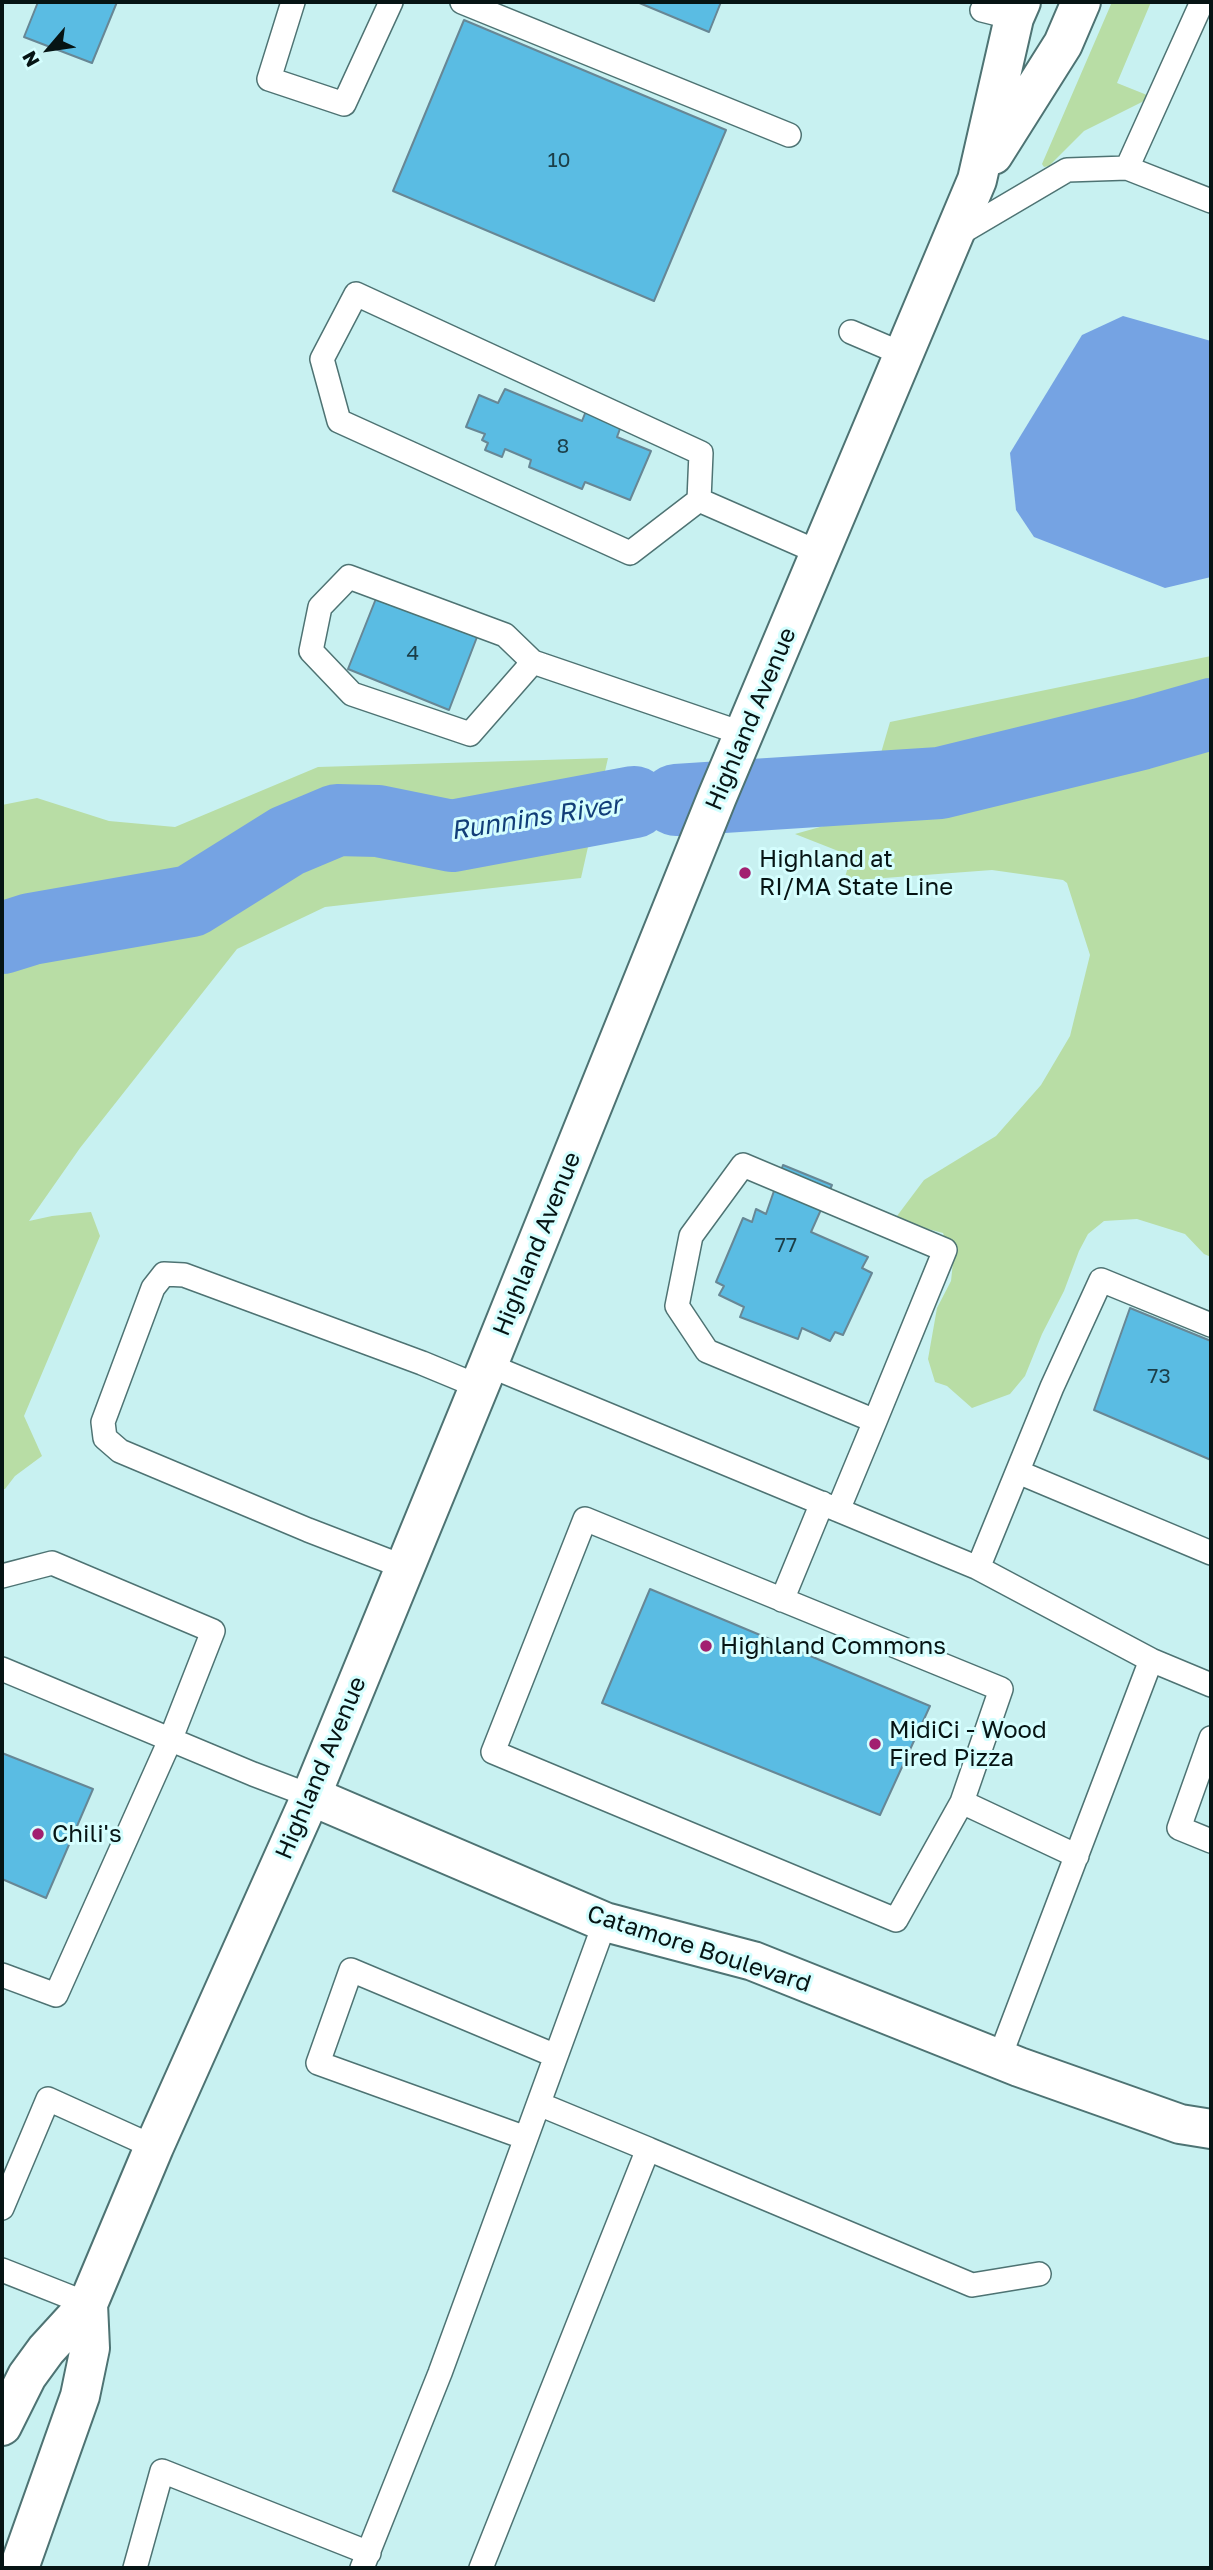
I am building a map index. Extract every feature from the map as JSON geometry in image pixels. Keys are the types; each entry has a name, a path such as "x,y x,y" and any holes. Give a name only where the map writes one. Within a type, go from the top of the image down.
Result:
{"main road":[{"name":"Highland Avenue","path":"2,2426 27,2376 46,2350 88,2304 154,2147 311,1796 744,734 977,180 1063,44 1081,2"},
{"name":"Highland Avenue","path":"977,180 1006,10"},
{"name":"Catamore Boulevard","path":"311,1796 605,1922 753,1961 999,2059 1180,2124 1211,2130"},
{"name":"Highland Avenue","path":"19,2568 80,2396 90,2348 88,2304"}],"lane":[{"path":"293,2 269,79 344,104 391,2"},
{"path":"463,2 789,135"},
{"path":"1126,168 1202,2"},
{"path":"954,237 1067,170 1126,168 1211,201"},
{"path":"356,294 701,453 699,500 630,553 340,421 322,359 356,294"},
{"path":"851,332 905,355"},
{"path":"699,500 820,552"},
{"path":"533,662 470,734 352,694 311,651 320,607 349,577 505,635 533,662 744,734"},
{"path":"782,1600 875,1421 945,1250 743,1165 691,1236 677,1306 707,1351 875,1421"},
{"path":"404,1567 120,1451 105,1438 103,1422 153,1288 164,1274 184,1275 422,1363 484,1376 830,1507 978,1568 1151,1660 1211,1685"},
{"path":"978,1568 1052,1387 1101,1280 1211,1325"},
{"path":"1018,1472 1211,1553"},
{"path":"585,1519 1002,1689 962,1802 896,1920 493,1752 585,1519"},
{"path":"2,1577 52,1563 213,1631 171,1738 57,1995 2,1975"},
{"path":"999,2059 1151,1660"},
{"path":"2,1669 311,1796"},
{"path":"1211,1738 1179,1828 1211,1841"},
{"path":"962,1802 1077,1856"},
{"path":"135,2568 162,2471 365,2560 440,2372 605,1922"},
{"path":"526,2138 318,2063 351,1970 556,2056"},
{"path":"2,2208 47,2099 154,2147"},
{"path":"539,2104 972,2285 1039,2274"},
{"path":"481,2568 648,2149"},
{"path":"2,2270 88,2304"}],"green space":[{"path":"1112,2 1151,2 1117,83 1147,95 1148,99 1084,131 1049,166 1044,167 1042,164"},
{"path":"1211,656 1211,1257 1204,1254 1185,1234 1137,1219 1104,1221 1088,1234 1079,1251 1025,1376 1010,1394 972,1408 947,1386 935,1382 928,1359 937,1308 951,1281 953,1262 943,1233 913,1225 897,1216 924,1180 996,1136 1041,1085 1070,1036 1090,955 1067,883 1063,880 992,870 844,881 851,856 795,834 863,815 890,722"},
{"path":"608,758 581,878 325,907 237,949 80,1148 29,1221 91,1212 100,1236 24,1416 42,1456 2,1489 2,805 37,798 109,821 175,827 318,767"}],"water":[{"path":"1123,316 1211,341 1211,577 1165,588 1034,537 1016,510 1010,453 1082,335"}],"building":[{"path":"38,2 117,2 92,63 24,37"},
{"path":"637,2 721,2 709,32"},
{"path":"464,20 726,130 654,301 393,191"},
{"path":"505,389 582,421 586,411 621,426 617,437 651,451 630,500 585,482 582,489 529,467 531,460 505,449 502,457 485,450 488,443 482,440 485,434 466,427 479,395 498,403"},
{"path":"377,596 477,637 449,710 348,669"},
{"path":"783,1165 832,1185 811,1232 868,1257 862,1268 872,1273 843,1335 835,1332 830,1341 802,1328 798,1339 740,1317 744,1307 719,1295 724,1286 716,1282 743,1218 752,1222 756,1209 766,1214"},
{"path":"1130,1308 1211,1341 1211,1460 1094,1410"},
{"name":"Highland Commons","path":"650,1589 930,1706 880,1815 602,1703"},
{"name":"Chili's","path":"2,1753 93,1789 46,1898 2,1879"}],"waterway":[{"name":"Runnins River","path":"676,800 940,783 1141,734 1211,714"},
{"name":"Runnins River","path":"2,938 31,929 191,901 287,841 337,820 378,821 452,836 634,802"}],"place":[{"name":"Highland at RI/MA State Line","path":"745,873"},
{"name":"Highland Commons","path":"706,1646"},
{"name":"MidiCi - Wood Fired Pizza","path":"875,1744"},
{"name":"Chili's","path":"38,1834"}]}
